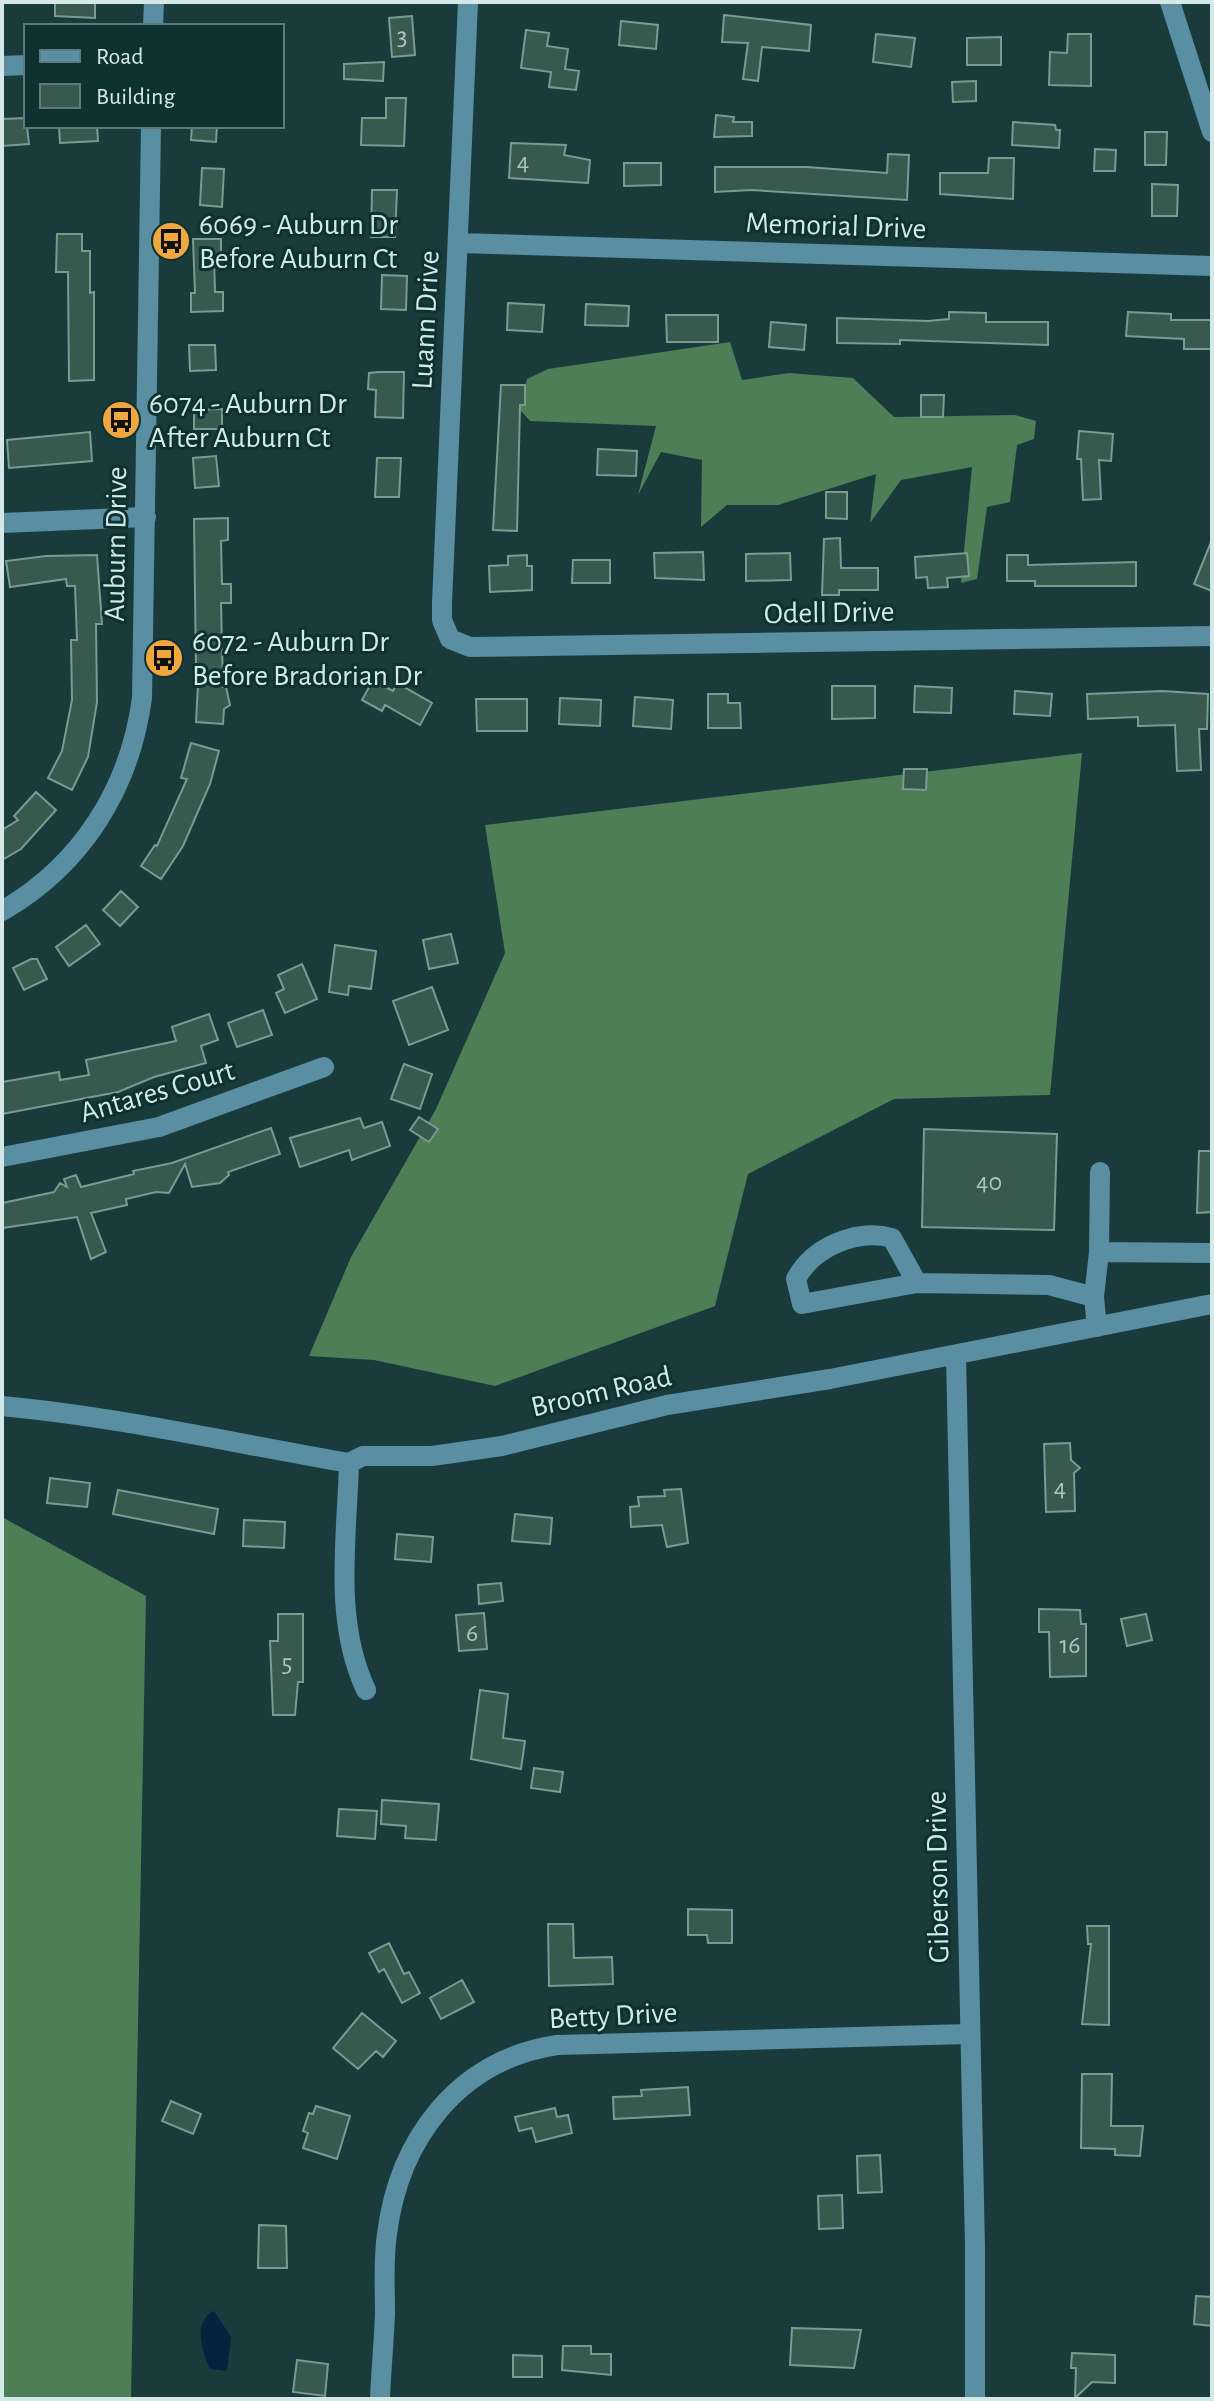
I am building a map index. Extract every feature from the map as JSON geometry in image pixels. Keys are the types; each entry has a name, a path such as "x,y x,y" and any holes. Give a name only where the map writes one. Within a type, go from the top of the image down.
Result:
{"street":[{"path":"153,24 154,2"},
{"name":"Luann Drive","path":"450,639 442,620 442,603 468,2"},
{"path":"1170,2 1212,132"},
{"path":"2,66 24,65"},
{"name":"Auburn Drive","path":"2,911 45,882 75,852 108,806 126,767 142,698 151,128"},
{"name":"Memorial Drive","path":"459,243 1212,266"},
{"path":"2,523 146,517"},
{"name":"Odell Drive","path":"450,639 470,647 1212,636"},
{"name":"Antares Court","path":"2,1157 159,1127 324,1067"},
{"path":"1097,1327 1094,1297 1099,1252 1100,1172"},
{"path":"917,1283 892,1238 873,1233 841,1241 804,1263 796,1279 802,1304 917,1283 1049,1285 1094,1297"},
{"path":"1099,1252 1212,1253"},
{"name":"Broom Road","path":"2,1406 155,1426 349,1463 363,1456 432,1456 502,1446 667,1405 956,1355 1212,1304"},
{"name":"Giberson Drive","path":"956,1355 975,2399"},
{"path":"349,1463 344,1618 353,1663 366,1690"},
{"name":"Betty Drive","path":"380,2399 386,2236 398,2181 424,2127 450,2096 473,2077 518,2055 557,2045 968,2034"}],"green space":[{"path":"730,342 742,380 789,373 853,378 894,417 1015,415 1036,421 1034,439 1017,445 1010,502 987,507 977,579 961,583 972,467 901,480 870,523 876,474 778,505 727,505 701,527 702,460 661,452 638,495 656,426 530,421 520,410 527,379 548,369"},
{"path":"1082,753 1050,1095 894,1099 748,1174 715,1306 495,1386 374,1360 309,1356 351,1257 436,1109 505,953 485,825"},
{"path":"2,1517 146,1596 131,2399 2,2399"}],"water":[{"path":"214,2311 231,2337 227,2371 210,2369 202,2346 203,2322"}],"building":[{"path":"55,2 95,2 95,18 55,16"},
{"path":"724,15 811,25 809,51 762,47 758,81 743,79 748,43 722,42"},
{"path":"412,16 415,55 392,57 389,18"},
{"path":"621,21 658,25 656,49 619,45"},
{"path":"526,30 549,33 547,46 568,49 565,69 579,71 576,90 549,87 551,72 521,68"},
{"path":"876,34 915,38 911,67 873,62"},
{"path":"1068,34 1091,34 1091,86 1049,85 1050,52 1067,53"},
{"path":"1001,37 1001,65 967,65 967,38"},
{"path":"384,62 383,81 344,79 344,64"},
{"path":"976,81 976,101 953,102 952,82"},
{"path":"386,98 406,98 404,146 361,145 362,118 386,118"},
{"path":"716,115 734,117 733,122 752,122 752,136 714,137"},
{"path":"24,118 29,144 2,146 2,119"},
{"path":"1013,122 1055,125 1056,130 1060,130 1059,148 1012,145"},
{"path":"59,128 97,128 98,141 60,143"},
{"path":"192,128 217,128 216,142 191,140"},
{"path":"1145,132 1167,132 1166,165 1145,165"},
{"path":"511,143 566,145 564,155 590,160 588,183 509,178"},
{"path":"1095,149 1116,150 1115,171 1094,171"},
{"path":"888,154 909,155 907,200 752,190 715,192 715,167 807,167 887,173"},
{"path":"989,158 1014,158 1013,199 940,194 940,173 988,173"},
{"path":"624,163 661,163 661,185 624,186"},
{"path":"202,168 224,169 222,207 200,205"},
{"path":"1152,184 1178,185 1177,216 1152,216"},
{"path":"372,190 397,190 395,237 371,237"},
{"path":"57,234 82,234 82,251 90,251 90,293 94,292 94,380 69,381 68,272 56,272"},
{"path":"193,239 221,239 221,258 214,258 215,292 223,292 223,311 191,312 191,293 195,293"},
{"path":"382,275 407,276 406,310 381,309"},
{"path":"508,303 544,305 542,332 507,330"},
{"path":"586,304 629,306 628,326 585,325"},
{"path":"949,312 986,313 986,322 1048,322 1048,345 900,340 900,344 837,343 837,318 928,321 949,319"},
{"path":"1128,312 1171,314 1171,320 1212,320 1212,349 1184,349 1184,339 1126,336"},
{"path":"666,315 718,315 718,342 667,342"},
{"path":"771,322 806,325 804,350 769,347"},
{"path":"189,345 215,345 216,370 190,371"},
{"path":"404,372 403,418 375,417 376,390 368,389 369,373"},
{"path":"501,385 525,385 525,405 520,405 517,531 493,530"},
{"path":"921,395 944,395 943,417 921,417"},
{"path":"222,409 222,429 194,429 194,410"},
{"path":"1079,431 1113,434 1111,461 1099,460 1101,499 1083,500 1081,459 1077,459"},
{"path":"90,432 92,461 9,468 7,440"},
{"path":"598,449 637,451 636,476 597,475"},
{"path":"216,456 219,486 195,488 193,458"},
{"path":"377,458 401,458 399,497 375,497"},
{"path":"826,492 847,492 847,519 826,518"},
{"path":"228,518 228,540 221,541 222,584 231,584 231,603 221,603 223,687 226,687 230,705 224,709 223,724 196,722 199,666 196,666 194,519"},
{"path":"840,538 841,568 878,568 878,590 839,590 839,595 822,595 824,539"},
{"path":"1212,542 1212,591 1194,584"},
{"path":"703,552 704,580 655,578 654,553"},
{"path":"790,553 791,580 746,581 746,554"},
{"path":"967,553 969,576 947,578 948,587 928,588 927,577 916,578 915,557"},
{"path":"97,555 102,624 96,624 97,702 88,757 72,790 48,778 62,751 72,700 71,640 77,640 75,586 67,586 66,579 10,587 6,561"},
{"path":"527,555 527,566 532,566 532,590 490,592 489,566 508,565 508,556"},
{"path":"1007,555 1028,555 1028,565 1136,562 1136,586 1035,586 1035,581 1007,581"},
{"path":"573,560 610,560 610,583 572,583"},
{"path":"373,680 393,691 397,683 432,703 420,725 385,705 382,711 362,700"},
{"path":"832,686 875,686 875,718 832,719"},
{"path":"915,686 952,688 951,713 914,712"},
{"path":"1015,691 1052,694 1050,716 1014,714"},
{"path":"1163,691 1208,694 1207,729 1199,729 1201,770 1177,771 1175,725 1138,726 1138,717 1088,719 1087,694"},
{"path":"708,694 728,694 728,703 740,703 741,728 708,728"},
{"path":"635,697 673,700 671,729 633,726"},
{"path":"560,698 601,700 600,726 559,724"},
{"path":"476,699 527,699 527,731 477,731"},
{"path":"191,743 219,751 210,784 183,846 161,879 141,866 157,846 187,779 181,778"},
{"path":"904,769 927,769 926,790 903,789"},
{"path":"36,792 56,810 21,849 2,860 2,830 18,820 14,816"},
{"path":"121,891 138,907 120,926 103,910"},
{"path":"86,925 100,944 69,966 56,947"},
{"path":"451,934 458,963 429,969 423,940"},
{"path":"335,945 376,951 371,989 349,986 348,995 329,992"},
{"path":"37,959 47,979 24,990 13,968"},
{"path":"302,964 317,999 285,1013 276,993 284,989 278,975"},
{"path":"432,987 448,1030 409,1045 393,1001"},
{"path":"263,1010 272,1035 237,1047 228,1023"},
{"path":"209,1014 218,1040 201,1046 206,1063 154,1077 118,1092 2,1114 2,1082 59,1072 60,1080 89,1075 86,1060 176,1041 172,1027"},
{"path":"404,1064 432,1074 420,1109 391,1099"},
{"path":"419,1117 438,1129 429,1142 410,1130"},
{"path":"360,1118 364,1128 382,1122 390,1146 352,1160 349,1150 300,1167 290,1138"},
{"path":"271,1128 280,1154 228,1172 229,1175 220,1183 192,1187 185,1164 169,1193 156,1192 126,1199 127,1205 91,1213 106,1252 91,1259 77,1217 2,1228 2,1203 54,1192 60,1183 67,1187 64,1179 76,1175 81,1187 134,1174 133,1171 172,1163"},
{"path":"924,1129 1057,1134 1054,1230 922,1227"},
{"path":"1199,1151 1212,1151 1212,1212 1197,1213"},
{"path":"1070,1443 1071,1460 1080,1468 1074,1473 1075,1511 1046,1512 1044,1444"},
{"path":"50,1478 90,1483 87,1507 47,1503"},
{"path":"681,1489 688,1543 667,1547 662,1525 631,1527 630,1507 639,1506 638,1497 665,1496 664,1490"},
{"path":"118,1490 218,1509 214,1534 113,1514"},
{"path":"515,1514 552,1518 550,1544 512,1541"},
{"path":"244,1520 285,1522 284,1548 243,1546"},
{"path":"397,1534 433,1537 431,1562 395,1559"},
{"path":"501,1583 503,1601 479,1604 478,1585"},
{"path":"1039,1609 1080,1610 1081,1624 1086,1624 1086,1676 1050,1677 1049,1632 1039,1632"},
{"path":"484,1613 487,1649 459,1651 456,1615"},
{"path":"278,1614 303,1614 303,1682 298,1682 295,1715 273,1715 270,1641 278,1641"},
{"path":"1146,1614 1152,1640 1127,1646 1121,1619"},
{"path":"480,1690 508,1694 503,1738 525,1741 521,1769 471,1759"},
{"path":"534,1768 563,1772 560,1792 531,1788"},
{"path":"382,1800 439,1804 436,1840 405,1838 406,1826 381,1824"},
{"path":"339,1809 377,1811 375,1839 337,1836"},
{"path":"688,1909 732,1910 732,1943 708,1943 707,1935 688,1935"},
{"path":"548,1924 573,1924 574,1958 612,1957 613,1984 549,1986"},
{"path":"1087,1926 1109,1926 1109,2025 1082,2024 1091,1944 1088,1944"},
{"path":"389,1943 404,1974 409,1972 420,1993 402,2003 384,1969 379,1972 369,1953"},
{"path":"462,1980 474,2002 441,2019 430,1998"},
{"path":"362,2013 396,2041 383,2057 376,2051 358,2069 333,2048"},
{"path":"1082,2074 1112,2074 1111,2126 1143,2126 1140,2156 1115,2155 1115,2149 1081,2148"},
{"path":"688,2087 690,2115 614,2119 613,2097 642,2096 641,2090"},
{"path":"171,2101 201,2114 193,2134 162,2121"},
{"path":"316,2106 350,2116 337,2159 303,2148 308,2133 303,2131 309,2113 313,2114"},
{"path":"555,2108 557,2117 568,2115 572,2133 536,2142 532,2128 519,2131 515,2117"},
{"path":"880,2155 882,2192 858,2193 857,2156"},
{"path":"842,2195 843,2228 819,2229 818,2196"},
{"path":"259,2225 286,2226 287,2268 258,2268"},
{"path":"1196,2296 1212,2297 1212,2326 1194,2324"},
{"path":"792,2328 861,2330 854,2368 790,2365"},
{"path":"563,2346 591,2346 591,2354 611,2354 611,2375 562,2370"},
{"path":"1072,2353 1115,2355 1115,2383 1092,2382 1075,2398 1076,2368 1071,2368"},
{"path":"513,2355 542,2356 542,2377 513,2377"},
{"path":"297,2360 328,2364 325,2396 293,2392"}],"place":[{"name":"6069 - Auburn Dr Before Auburn Ct","path":"171,241"},
{"name":"6074 - Auburn Dr After Auburn Ct","path":"121,420"},
{"name":"6072 - Auburn Dr Before Bradorian Dr","path":"164,658"}]}
